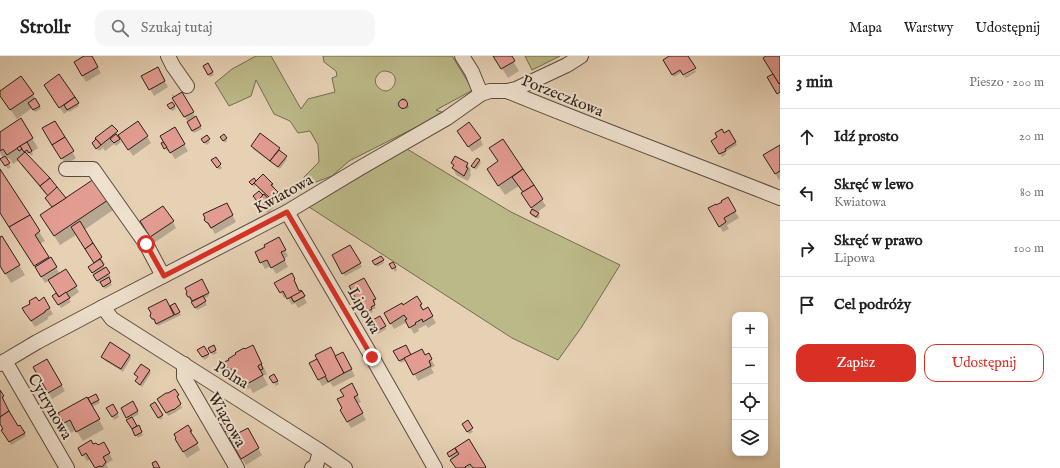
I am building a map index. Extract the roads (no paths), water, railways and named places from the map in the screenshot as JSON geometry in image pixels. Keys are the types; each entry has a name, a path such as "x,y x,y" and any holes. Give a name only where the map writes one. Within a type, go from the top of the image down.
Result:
{"street":[{"path":"168,56 187,86"},
{"path":"462,56 472,72 481,94"},
{"name":"Kwiatowa","path":"3,362 103,307 287,212 447,118 481,94 490,91 516,88 567,65 581,56"},
{"name":"Porzeczkowa","path":"507,90 571,118 607,130 780,198"},
{"path":"66,169 93,169 146,244 164,276"},
{"name":"Lipowa","path":"287,212 435,468"},
{"name":"Polna","path":"103,307 112,318 345,468"},
{"name":"Cytrynowa","path":"3,362 67,468"},
{"name":"Wiązowa","path":"184,364 184,377 237,468"},
{"path":"312,468 316,466 320,451"}]}
